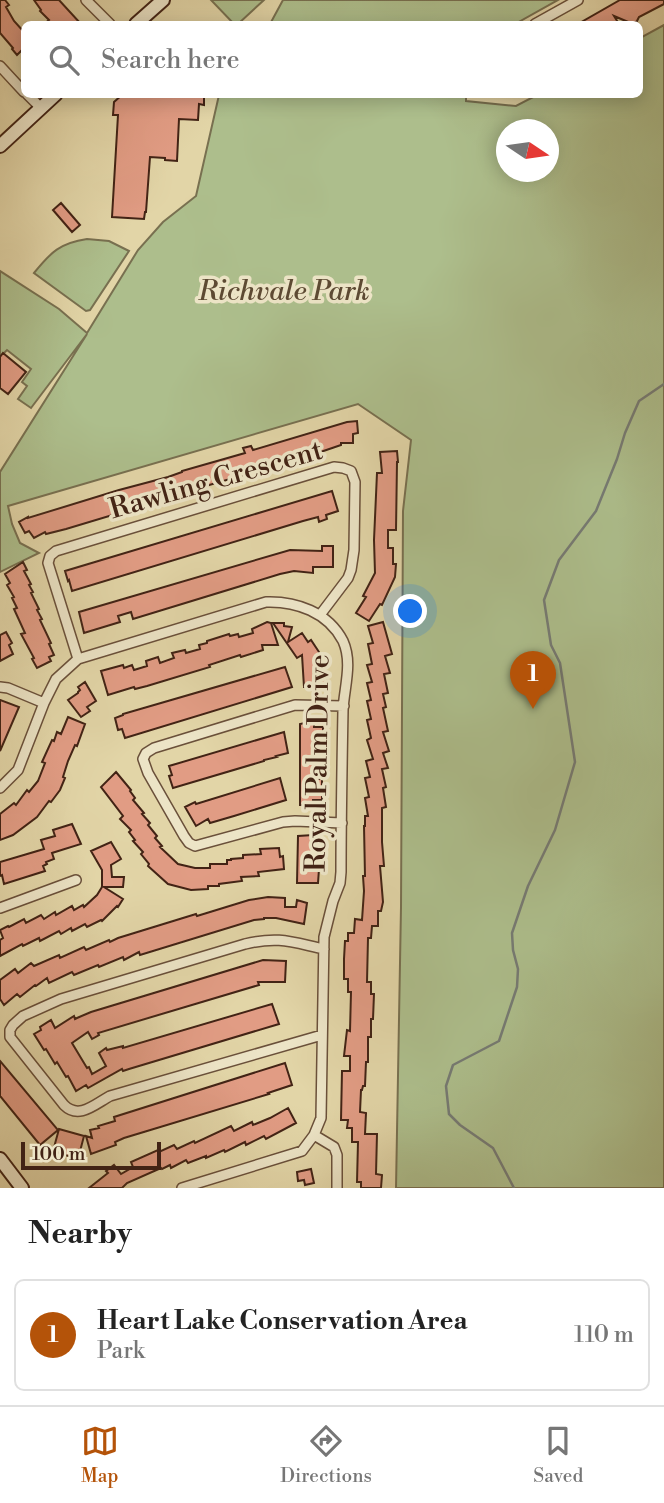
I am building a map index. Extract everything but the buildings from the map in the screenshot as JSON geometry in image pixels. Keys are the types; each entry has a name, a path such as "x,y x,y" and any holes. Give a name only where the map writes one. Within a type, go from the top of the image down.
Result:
{"street":[{"path":"86,0 107,21"},
{"path":"139,21 163,0"},
{"path":"541,21 578,0"},
{"path":"0,66 21,88"},
{"path":"31,98 41,108"},
{"path":"0,146 52,98"},
{"name":"Rawling Crescent","path":"78,659 48,563 50,556 56,551 334,467 343,468 351,471 355,482 353,561 348,578 320,615"},
{"name":"Royal Palm Drive","path":"0,788 18,769 56,680 78,659 266,602 291,603 309,609 320,615 339,635 346,650 348,669 344,706 340,883 326,929 321,1118 314,1135"},
{"path":"0,687 44,703"},
{"path":"342,823 283,822 195,846 188,843 148,773 143,758 154,748 295,705 344,706"},
{"path":"0,908 76,880"},
{"path":"322,1035 110,1096 76,1112 69,1111 64,1105 10,1037 10,1030 23,1016 61,999 244,944 280,939 324,949"},
{"path":"182,1188 302,1151 314,1135 334,1147 337,1155 337,1188"},
{"path":"0,1159 22,1188"}],"green space":[{"path":"211,0 264,0 241,21 231,21"},
{"path":"283,0 558,0 520,21 272,21"},
{"name":"Richvale Park","path":"664,25 664,1188 396,1188 403,511 411,440 358,404 8,506 20,543 39,553 0,572 0,472 87,334 31,408 18,399 27,386 22,382 31,369 7,350 0,357 0,271 59,309 87,333 138,250 163,222 196,196 218,98 466,98 466,101 516,106 531,98 643,98 643,36"},
{"path":"87,239 109,241 129,251 90,310 86,311 34,273 57,250"}],"waterway":[{"path":"514,1188 493,1148 449,1114 446,1086 453,1065 499,1041 517,987 518,969 512,933 528,886 555,830 575,762 560,663 551,645 544,600 559,560 596,511 639,401 664,384"}],"place":[{"name":"Heart Lake Conservation Area","path":"533,709"}]}
